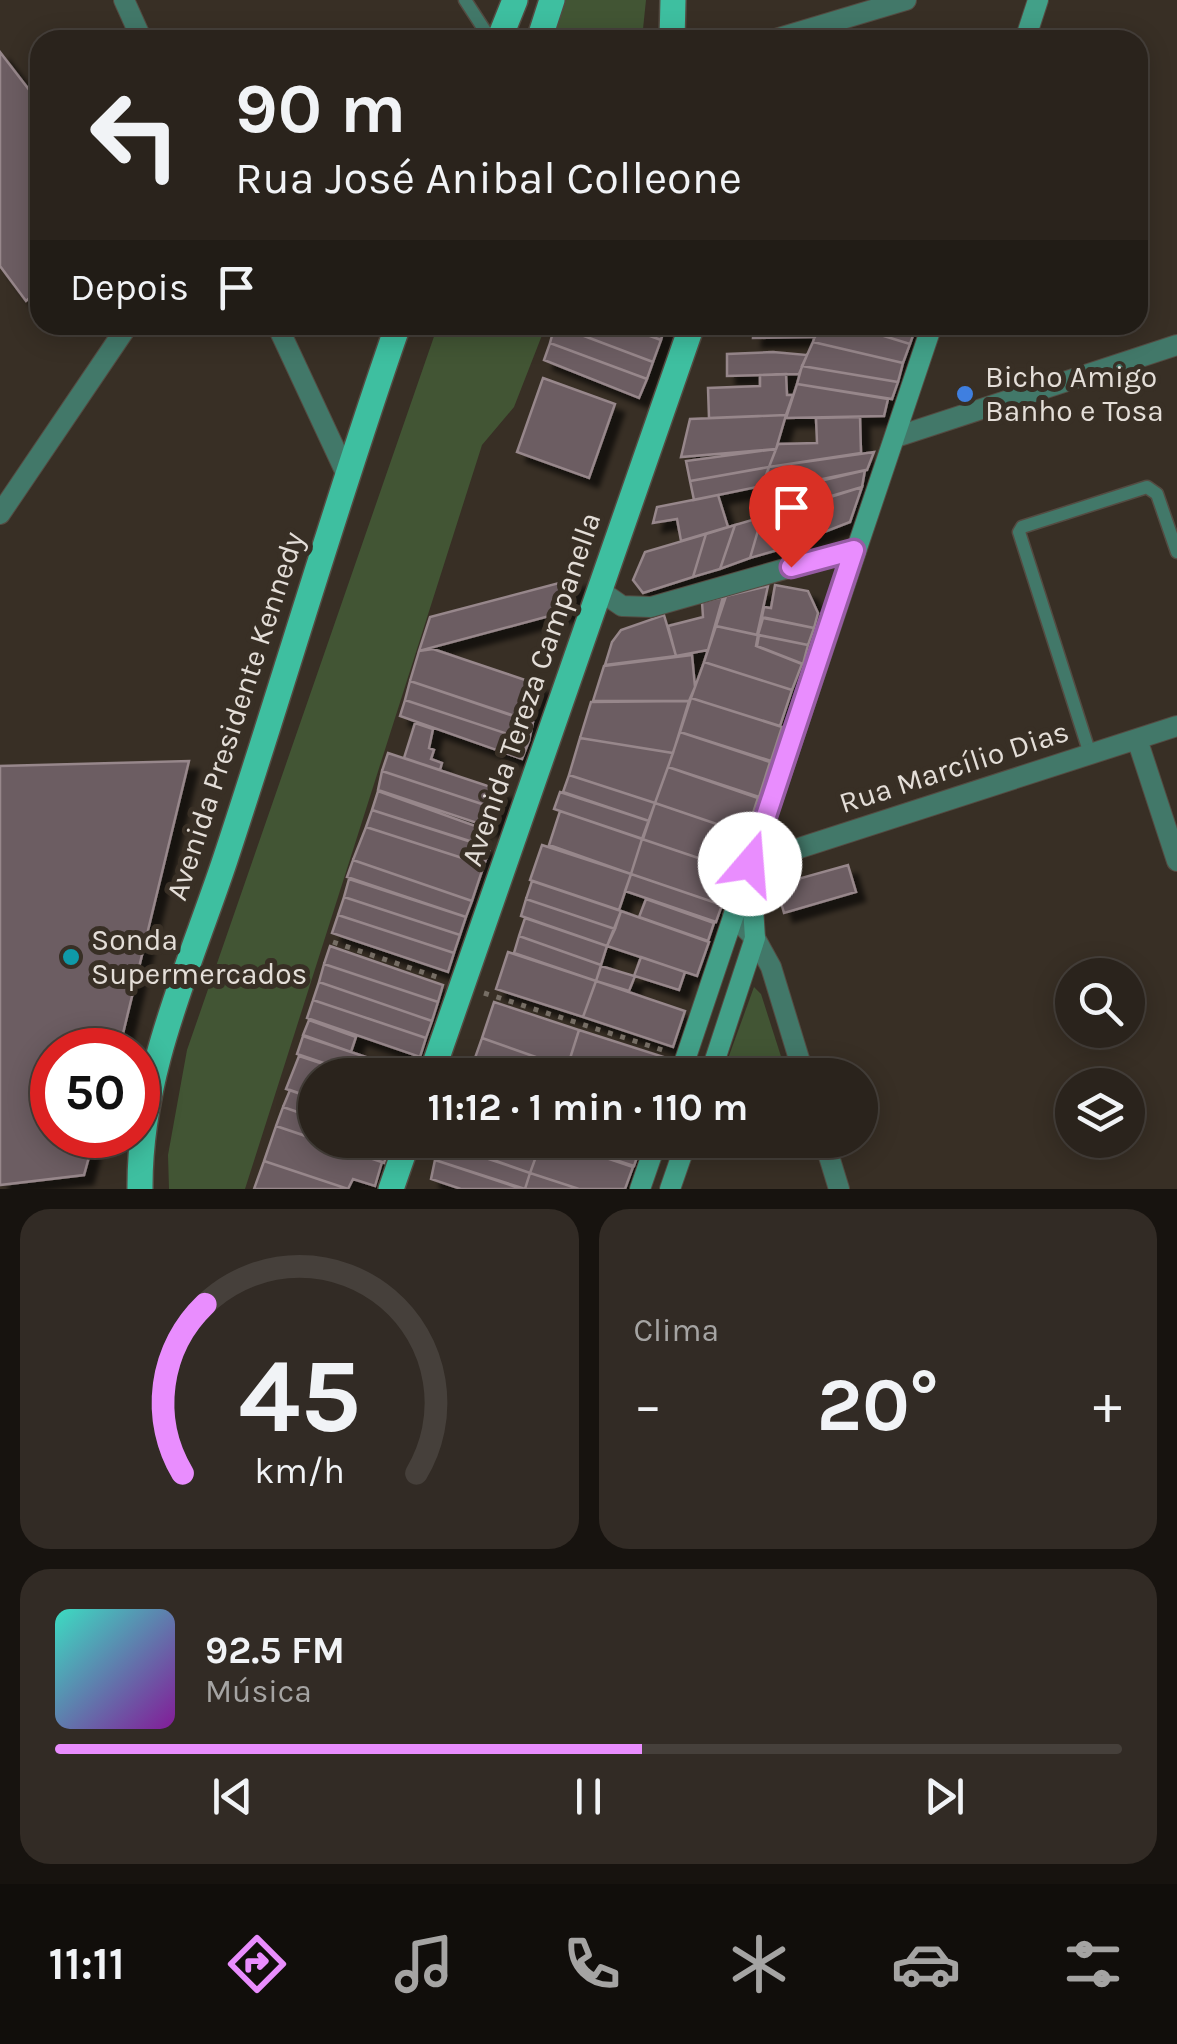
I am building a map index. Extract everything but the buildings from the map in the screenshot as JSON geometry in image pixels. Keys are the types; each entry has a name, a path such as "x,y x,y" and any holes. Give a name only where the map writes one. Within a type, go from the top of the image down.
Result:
{"main road":[{"path":"503,30 515,0"},
{"path":"542,30 552,0"},
{"path":"672,30 673,0"},
{"path":"1028,30 1038,0"},
{"name":"Avenida Presidente Kennedy","path":"140,1189 144,1118 164,1035 225,859 346,472 394,335"},
{"name":"Avenida Tereza Campanella","path":"437,1058 689,335"},
{"path":"686,1058 929,335"},
{"path":"716,1058 755,938 750,864"},
{"path":"392,1189 402,1158"},
{"path":"640,1189 651,1158"},
{"path":"670,1189 681,1158"}],"street":[{"path":"124,0 138,30"},
{"path":"806,30 906,0"},
{"path":"0,514 121,335"},
{"path":"282,335 346,472"},
{"path":"896,438 1177,345"},
{"path":"600,590 622,606 652,607 854,550"},
{"name":"Rua Marcílio Dias","path":"750,864 1177,726"},
{"path":"1137,739 1177,862"},
{"path":"733,916 755,938 770,968 799,1058"},
{"path":"830,1158 839,1189"}],"lane":[{"path":"465,0 484,30"},
{"path":"1090,754 1019,532 1022,527 1147,488 1157,494 1177,552"}],"path":[{"path":"333,942 661,1058"}],"green space":[{"path":"563,0 646,0 642,30 552,30"},
{"path":"435,335 542,335 514,407 482,445 245,1189 169,1189 168,1155 187,1050"},
{"path":"754,987 761,994 782,1058 728,1058"}],"place":[{"name":"Bicho Amigo Banho e Tosa","path":"965,394"},
{"name":"Sonda Supermercados","path":"71,957"}],"route":[{"path":"750,864 854,550 791,567"}]}
